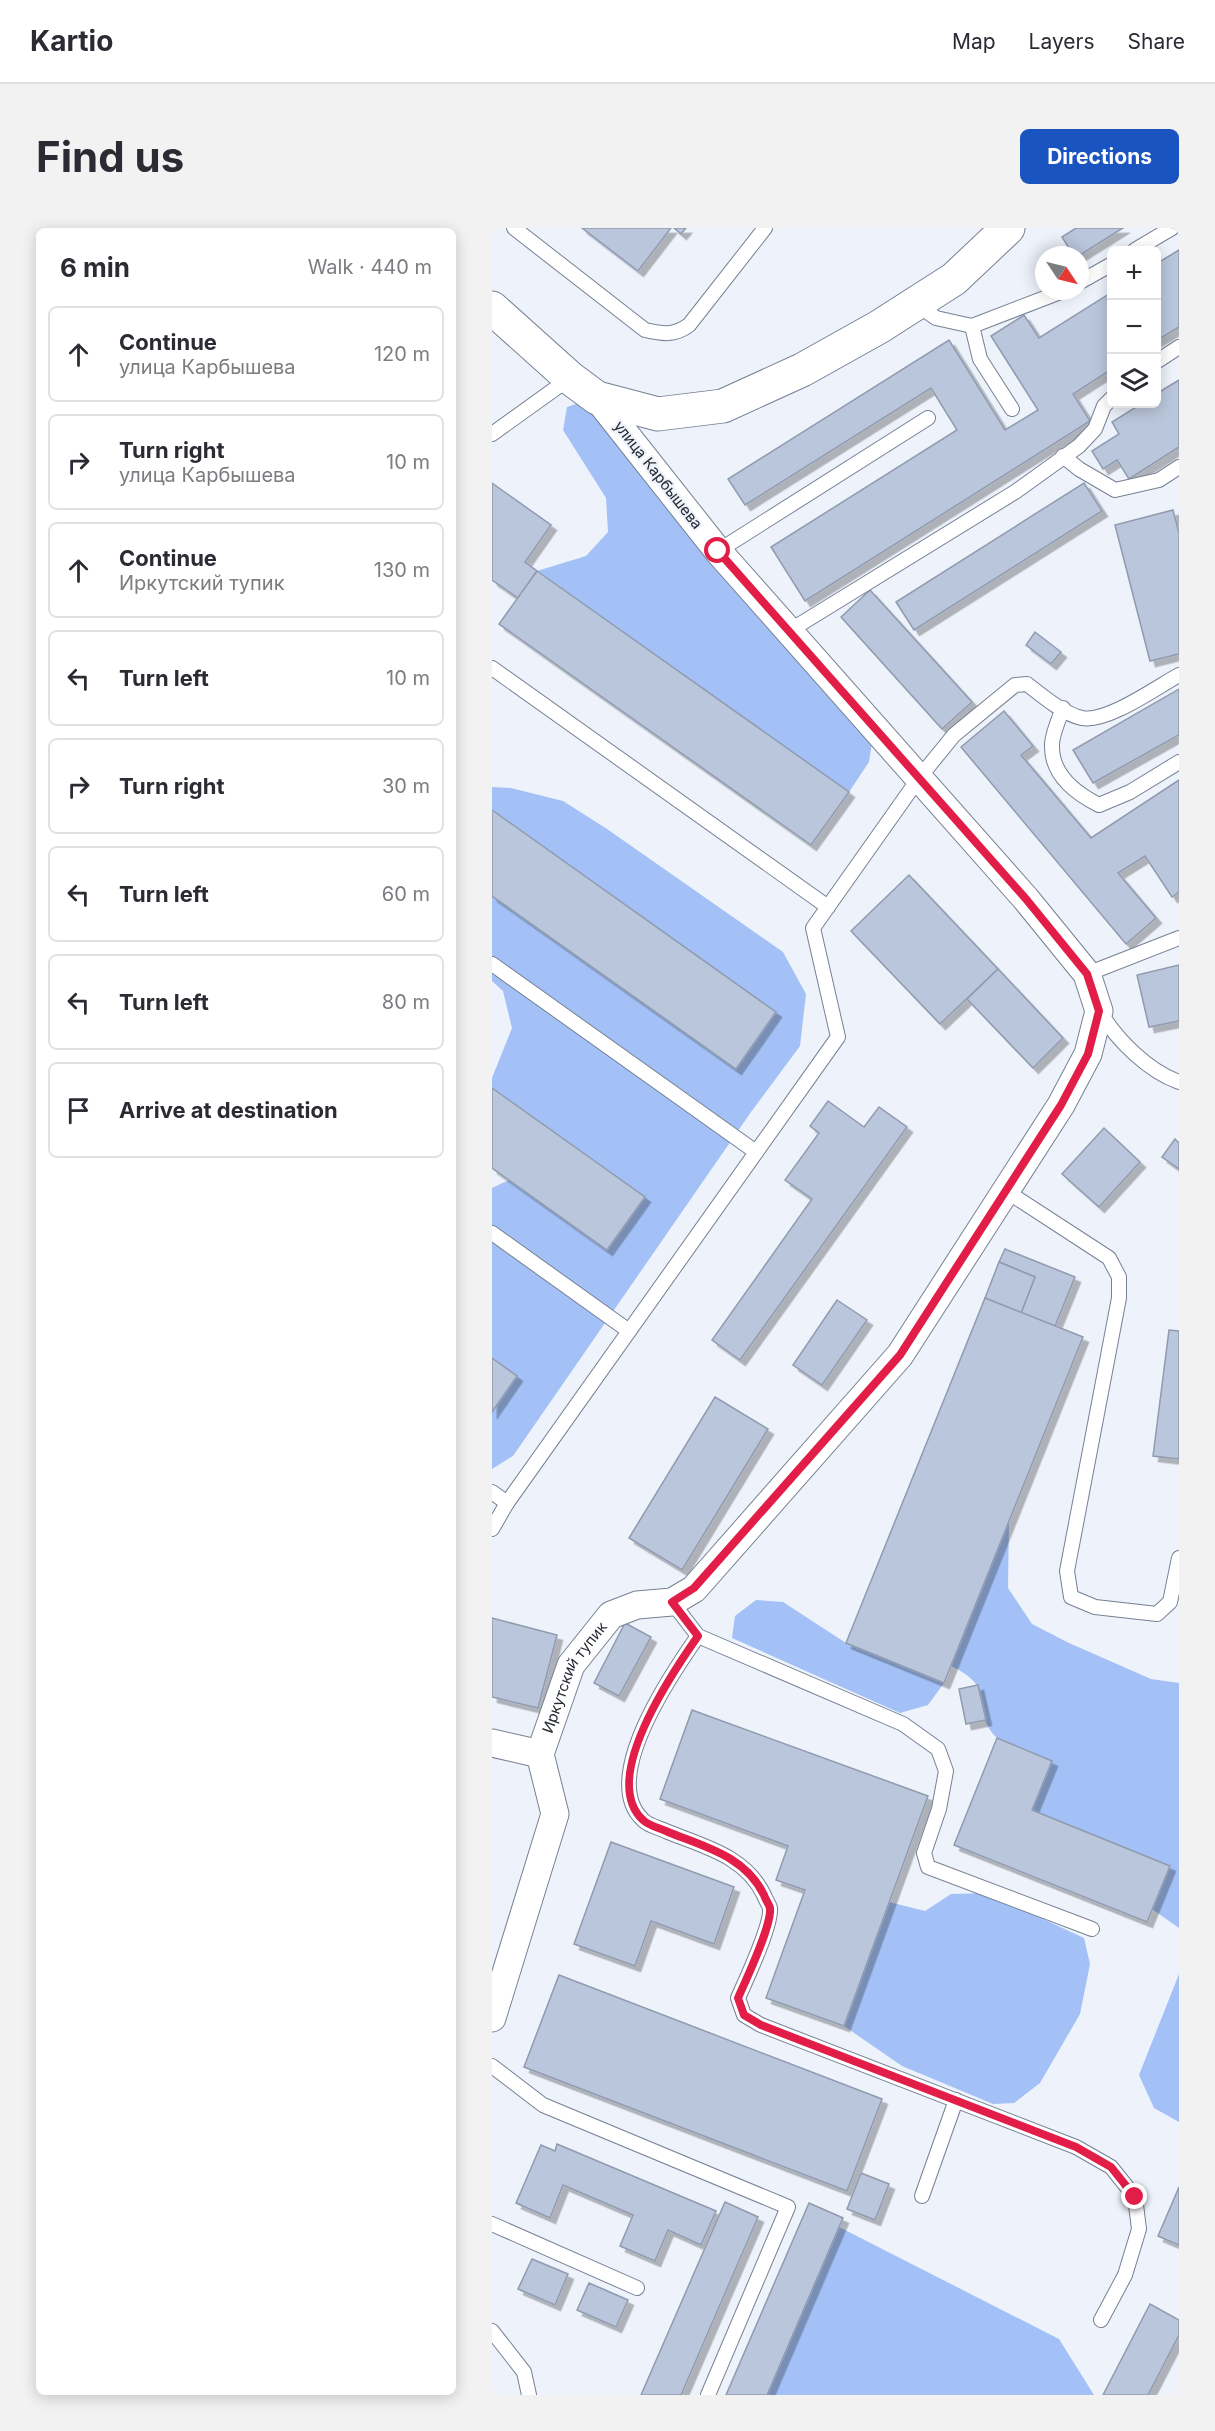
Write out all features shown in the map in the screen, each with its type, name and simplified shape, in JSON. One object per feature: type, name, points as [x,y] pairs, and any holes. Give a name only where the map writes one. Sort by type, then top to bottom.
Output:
[{"type":"main road","points":[[597,398],[658,414],[723,406],[802,370],[916,304],[954,279],[1008,228]]},
{"type":"main road","name":"улица Карбышева","points":[[492,308],[570,378],[597,398]]},
{"type":"street","name":"улица Карбышева","points":[[597,398],[718,551],[919,778],[1087,974],[1099,1011]]},
{"type":"street","name":"Иркутский тупик","points":[[492,2018],[555,1814],[540,1754],[571,1665],[611,1615],[637,1605],[672,1602],[694,1588],[900,1355],[1061,1105],[1088,1054],[1099,1011]]},
{"type":"street","points":[[492,1743],[540,1754]]},
{"type":"lane","points":[[514,228],[645,330],[664,335],[678,333],[689,325],[765,228]]},
{"type":"lane","points":[[1141,246],[1172,228]]},
{"type":"lane","points":[[1089,277],[1107,267]]},
{"type":"lane","points":[[916,304],[936,318],[972,326],[1040,300]]},
{"type":"lane","points":[[972,326],[980,359],[1012,409]]},
{"type":"lane","points":[[1161,359],[1179,347]]},
{"type":"lane","points":[[492,434],[570,378]]},
{"type":"lane","points":[[789,631],[1015,492],[1064,456],[1095,429],[1107,403]]},
{"type":"lane","points":[[718,551],[928,418]]},
{"type":"lane","points":[[1064,456],[1079,469],[1115,490],[1159,480],[1179,467]]},
{"type":"lane","points":[[492,668],[828,907]]},
{"type":"lane","points":[[492,1529],[507,1503],[838,1037],[813,928],[919,778],[954,735],[1015,685],[1027,684],[1063,708],[1083,718],[1106,715],[1179,675]]},
{"type":"lane","points":[[1063,708],[1052,744],[1056,769],[1078,794],[1099,805],[1130,792],[1179,762]]},
{"type":"lane","points":[[1087,974],[1179,939]]},
{"type":"lane","points":[[492,964],[756,1152]]},
{"type":"lane","points":[[1099,1011],[1114,1036],[1128,1049],[1179,1082]]},
{"type":"lane","points":[[1006,1191],[1109,1258],[1119,1277],[1119,1298],[1067,1571],[1071,1597],[1095,1607],[1157,1614],[1170,1602],[1179,1558]]},
{"type":"lane","points":[[492,1233],[629,1331]]},
{"type":"lane","points":[[492,1492],[507,1503]]},
{"type":"lane","points":[[672,1602],[698,1636],[903,1724],[938,1749],[946,1771],[939,1809],[924,1853],[928,1867],[1092,1929]]},
{"type":"lane","points":[[698,1636],[668,1680],[633,1756],[627,1787],[633,1806],[644,1821],[733,1859],[756,1879],[770,1908],[760,1949],[738,1998],[744,2015],[761,2025],[1076,2147],[1111,2167],[1135,2197],[1139,2229],[1125,2275],[1101,2320]]},
{"type":"lane","points":[[492,2066],[543,2105],[788,2207],[708,2395]]},
{"type":"lane","points":[[922,2196],[956,2100]]},
{"type":"lane","points":[[492,2224],[637,2288]]},
{"type":"lane","points":[[492,2331],[524,2372],[529,2395]]},
{"type":"shaded area","points":[[582,402],[597,408],[872,743],[869,762],[849,792],[537,571],[586,556],[608,532],[606,498],[563,430],[567,407]]},
{"type":"shaded area","points":[[492,787],[511,788],[563,801],[607,829],[783,952],[806,994],[800,1046],[751,1112],[513,1456],[492,1469],[492,1412],[517,1376],[492,1358],[492,1188],[509,1180],[607,1250],[645,1197],[492,1088],[492,1078],[512,1028],[503,991],[492,981],[492,896],[736,1069],[776,1012],[492,810]]},
{"type":"shaded area","points":[[1009,1520],[1008,1588],[1032,1624],[1151,1679],[1179,1683],[1179,1928],[1152,1909],[1170,1866],[1032,1810],[1052,1761],[1014,1747],[996,1737],[984,1717],[979,1690],[974,1682],[966,1674],[951,1666]]},
{"type":"shaded area","points":[[756,1600],[783,1602],[846,1643],[944,1683],[928,1705],[900,1713],[732,1638],[735,1616]]},
{"type":"shaded area","points":[[987,1893],[1084,1938],[1090,1964],[1080,2014],[1040,2083],[1014,2103],[993,2104],[902,2066],[844,2026],[889,1902],[925,1911],[951,1894]]},
{"type":"shaded area","points":[[1179,1974],[1179,2122],[1154,2108],[1139,2075]]},
{"type":"shaded area","points":[[839,2227],[1059,2339],[1094,2395],[767,2395]]},
{"type":"building","points":[[582,228],[671,228],[638,271]]},
{"type":"building","points":[[674,228],[686,228],[681,234]]},
{"type":"building","points":[[1076,228],[1123,228],[1089,249],[1089,246],[1068,246],[1062,237]]},
{"type":"building","points":[[1179,250],[1179,327],[1161,338],[1161,300],[1161,261]]},
{"type":"building","points":[[1107,295],[1107,372],[1073,394],[1090,421],[805,601],[771,547],[957,430],[931,388],[745,505],[728,479],[949,340],[1005,430],[1038,410],[991,336],[1024,315],[1039,338]]},
{"type":"building","points":[[1179,380],[1179,447],[1129,479],[1117,460],[1103,469],[1092,451],[1119,434],[1112,422],[1135,408],[1161,408],[1161,391]]},
{"type":"building","points":[[492,483],[551,525],[525,562],[537,571],[518,598],[492,580]]},
{"type":"building","points":[[1084,483],[1102,511],[914,630],[896,602]]},
{"type":"building","points":[[1173,510],[1179,533],[1179,654],[1150,661],[1115,525]]},
{"type":"building","points":[[537,571],[849,792],[811,845],[499,624]]},
{"type":"building","points":[[870,590],[972,702],[942,729],[841,617]]},
{"type":"building","points":[[1035,632],[1061,652],[1051,664],[1026,645]]},
{"type":"building","points":[[1179,689],[1179,735],[1093,783],[1073,750]]},
{"type":"building","points":[[1004,711],[1033,746],[1021,755],[1091,838],[1179,780],[1179,892],[1172,897],[1145,856],[1118,873],[1156,918],[1126,944],[961,747]]},
{"type":"building","points":[[492,810],[776,1012],[736,1069],[492,896]]},
{"type":"building","points":[[909,875],[998,969],[940,1024],[851,931]]},
{"type":"building","points":[[1179,965],[1179,1021],[1149,1027],[1137,975]]},
{"type":"building","points":[[998,969],[1063,1038],[1033,1068],[967,999]]},
{"type":"building","points":[[492,1088],[645,1197],[607,1250],[492,1168]]},
{"type":"building","points":[[828,1101],[864,1127],[879,1107],[907,1127],[740,1360],[712,1340],[812,1199],[785,1180],[819,1133],[810,1126]]},
{"type":"building","points":[[1104,1128],[1140,1162],[1099,1207],[1062,1174]]},
{"type":"building","points":[[1175,1139],[1179,1143],[1179,1169],[1162,1157]]},
{"type":"building","points":[[1005,1249],[1075,1277],[1055,1326],[1021,1313],[1035,1277],[999,1262]]},
{"type":"building","points":[[999,1262],[1035,1277],[1021,1313],[985,1298]]},
{"type":"building","points":[[985,1298],[1083,1337],[944,1683],[846,1643]]},
{"type":"building","points":[[837,1300],[867,1320],[822,1385],[793,1365]]},
{"type":"building","points":[[1169,1330],[1179,1331],[1179,1459],[1153,1456]]},
{"type":"building","points":[[492,1358],[517,1376],[492,1412]]},
{"type":"building","points":[[715,1397],[768,1429],[682,1570],[629,1538]]},
{"type":"building","points":[[492,1618],[557,1635],[538,1708],[492,1697]]},
{"type":"building","points":[[625,1623],[651,1637],[619,1696],[594,1683]]},
{"type":"building","points":[[978,1685],[986,1720],[966,1724],[959,1689]]},
{"type":"building","points":[[692,1710],[928,1796],[844,2026],[766,1998],[805,1890],[776,1880],[788,1846],[660,1799]]},
{"type":"building","points":[[997,1738],[1052,1761],[1032,1810],[1170,1866],[1147,1922],[954,1845]]},
{"type":"building","points":[[611,1842],[734,1887],[714,1944],[651,1921],[635,1966],[574,1944]]},
{"type":"building","points":[[559,1975],[882,2099],[847,2191],[524,2067]]},
{"type":"building","points":[[557,2144],[716,2211],[701,2245],[668,2230],[655,2261],[620,2246],[633,2215],[563,2185],[550,2218],[516,2203],[541,2145],[555,2151]]},
{"type":"building","points":[[861,2173],[889,2184],[875,2220],[847,2209]]},
{"type":"building","points":[[1179,2187],[1179,2245],[1158,2236]]},
{"type":"building","points":[[725,2202],[758,2217],[681,2395],[641,2395]]},
{"type":"building","points":[[809,2203],[843,2218],[767,2395],[726,2395]]},
{"type":"building","points":[[532,2259],[568,2274],[555,2305],[518,2289]]},
{"type":"building","points":[[589,2283],[628,2300],[616,2327],[577,2310]]},
{"type":"building","points":[[1150,2304],[1179,2320],[1179,2335],[1148,2395],[1103,2395]]},
{"type":"route","points":[[718,551],[1026,899],[1087,974],[1099,1011],[1088,1054],[1061,1105],[900,1355],[694,1588],[672,1602],[698,1636],[668,1680],[633,1756],[627,1787],[633,1806],[644,1821],[733,1859],[756,1879],[770,1908],[760,1949],[738,1998],[744,2015],[761,2025],[1076,2147],[1111,2167],[1135,2197]]}]
